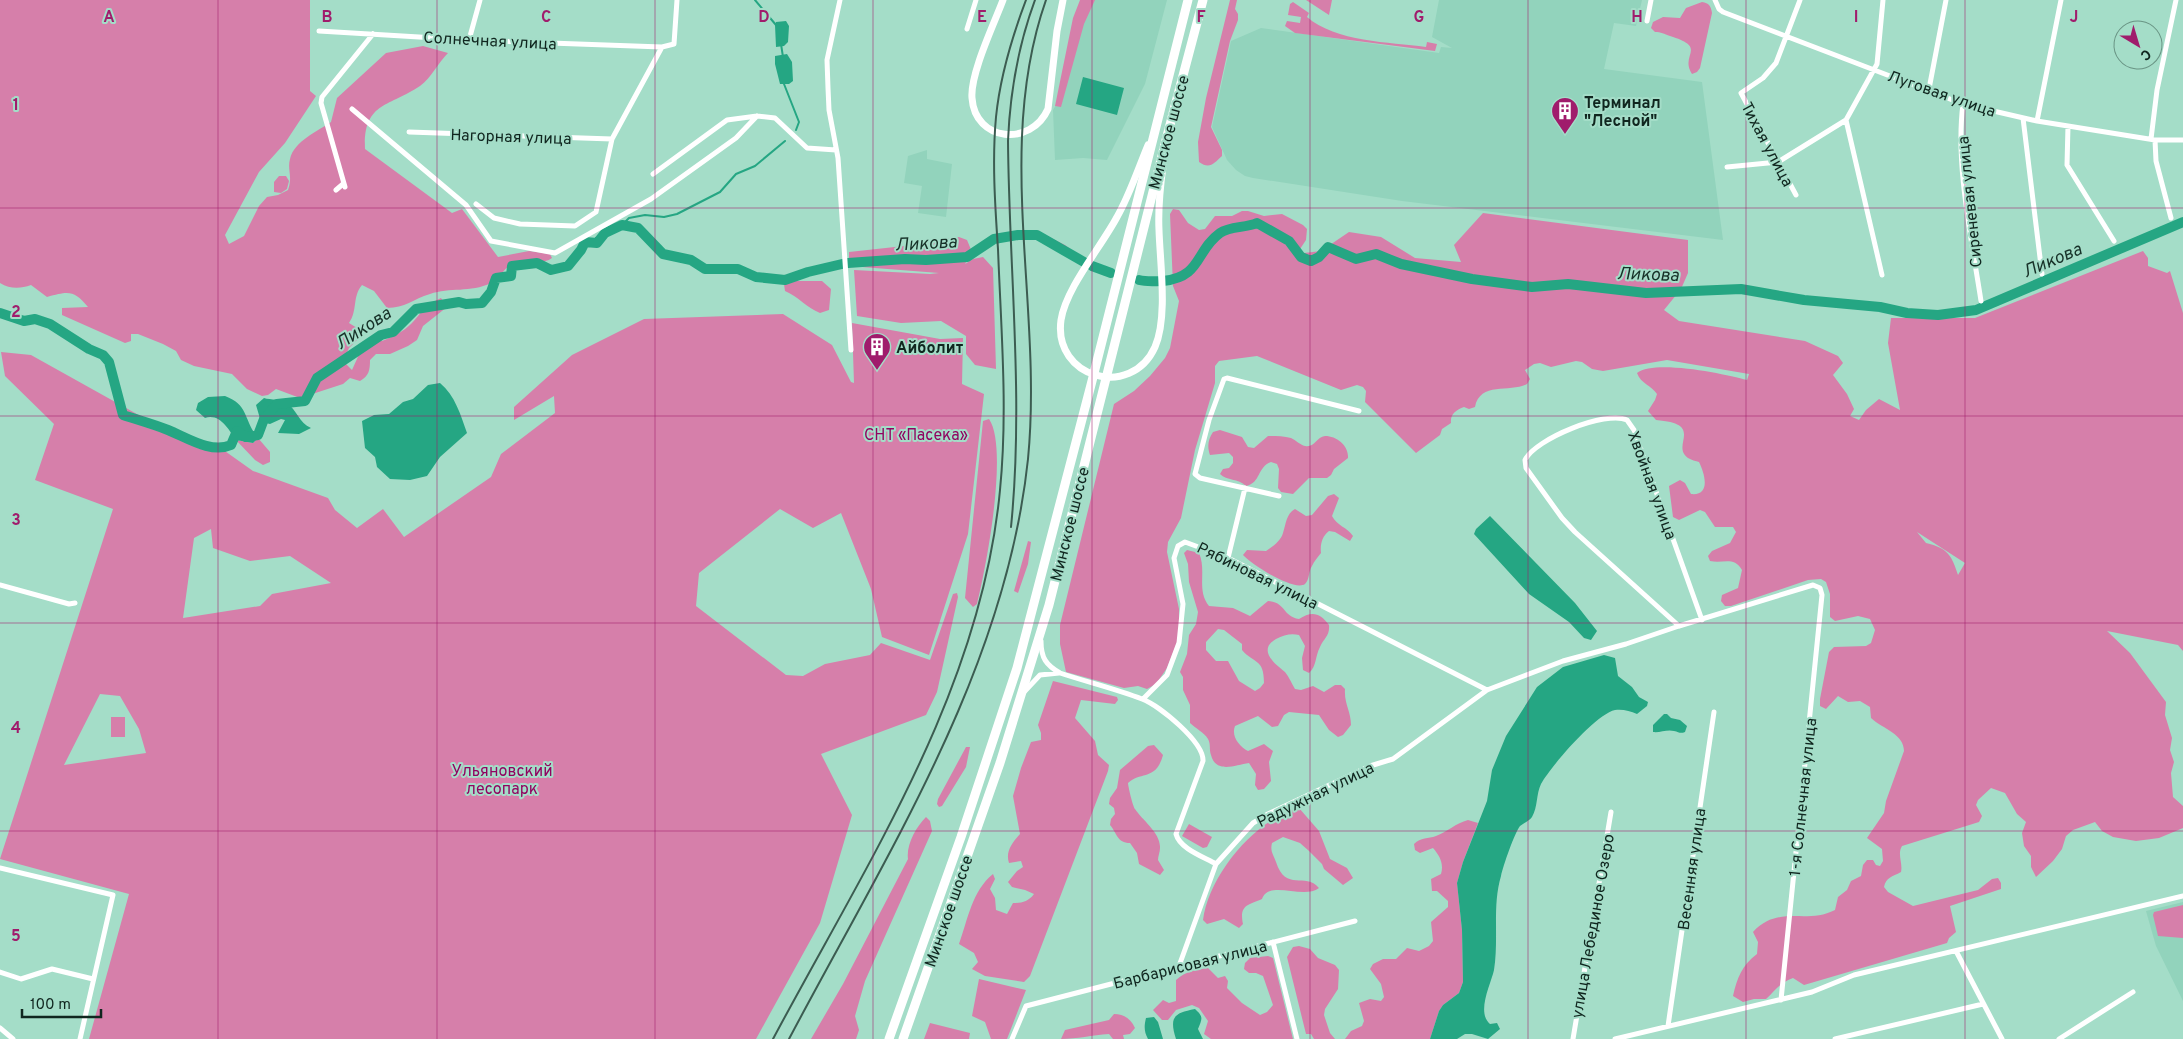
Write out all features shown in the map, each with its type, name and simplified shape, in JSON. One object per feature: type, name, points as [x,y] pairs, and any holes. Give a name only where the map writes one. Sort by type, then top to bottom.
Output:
[{"type":"highway","name":"Минское шоссе","points":[[889,1039],[970,811],[1014,677],[1035,604],[1188,0]]},
{"type":"highway","name":"Минское шоссе","points":[[903,1039],[1000,764],[1041,631],[1167,136],[1204,0]]},
{"type":"street","points":[[469,40],[480,0]]},
{"type":"street","points":[[476,204],[494,218],[520,224],[575,226],[596,212],[612,139],[662,47],[674,44],[677,0]]},
{"type":"street","points":[[840,0],[827,60],[829,110],[836,150],[851,350]]},
{"type":"street","points":[[967,29],[976,0]]},
{"type":"street","points":[[1004,0],[987,42],[972,88],[973,105],[978,116],[990,129],[1006,135],[1018,134],[1039,124],[1048,109],[1057,31],[1063,0]]},
{"type":"street","points":[[1647,21],[1651,0]]},
{"type":"street","points":[[1787,37],[1800,0]]},
{"type":"street","points":[[1727,167],[1778,162],[1846,120],[1875,70],[1883,0]]},
{"type":"street","points":[[1929,89],[1946,0]]},
{"type":"street","points":[[2037,121],[2061,0]]},
{"type":"street","points":[[2171,218],[2156,161],[2153,140],[2157,90],[2176,0]]},
{"type":"street","name":"Луговая улица","points":[[1715,2],[1724,12],[1929,89],[1963,104],[2037,121],[2153,140],[2183,140]]},
{"type":"street","name":"Солнечная улица","points":[[319,31],[469,40],[662,47]]},
{"type":"street","points":[[336,190],[344,185],[321,103],[322,97],[372,34]]},
{"type":"street","name":"Тихая улица","points":[[1787,37],[1771,71],[1741,93],[1796,195]]},
{"type":"street","name":"Сиреневая улица","points":[[1963,104],[1960,122],[1962,167],[1981,301]]},
{"type":"street","points":[[352,109],[466,205],[491,242],[555,253],[651,199],[736,138],[757,116]]},
{"type":"street","points":[[653,174],[727,120],[757,116],[775,118],[807,148],[836,150]]},
{"type":"street","points":[[2023,118],[2042,274]]},
{"type":"street","points":[[1846,120],[1882,275]]},
{"type":"street","points":[[2068,126],[2067,165],[2114,241]]},
{"type":"street","points":[[1154,130],[1124,204],[1071,293],[1063,311],[1061,325],[1063,343],[1070,357],[1082,370],[1094,375],[1108,378],[1123,375],[1138,368],[1149,357],[1156,344],[1161,326],[1160,193],[1167,136]]},
{"type":"street","name":"Нагорная улица","points":[[409,132],[612,139]]},
{"type":"street","points":[[1279,496],[1200,478],[1195,474],[1210,420],[1224,380],[1226,378],[1359,411]]},
{"type":"street","name":"Хвойная улица","points":[[1679,626],[1562,518],[1526,468],[1525,460],[1530,452],[1572,428],[1594,422],[1622,418],[1631,424],[1702,620]]},
{"type":"street","points":[[1228,558],[1245,488]]},
{"type":"street","name":"Рябиновая улица","points":[[1143,699],[1167,675],[1179,643],[1183,604],[1174,558],[1178,546],[1185,542],[1190,542],[1228,558],[1487,690]]},
{"type":"street","points":[[0,585],[69,604],[75,603]]},
{"type":"street","name":"Радужная улица","points":[[1179,966],[1216,864],[1253,823],[1319,789],[1370,766],[1393,759],[1487,690],[1563,662],[1813,586],[1820,588],[1822,594]]},
{"type":"street","name":"1-я Солнечная улица","points":[[1781,1000],[1822,594]]},
{"type":"street","points":[[1041,631],[1043,658],[1050,667],[1060,673],[1143,699],[1177,724],[1195,741],[1204,754],[1204,761],[1176,834],[1178,841],[1216,864]]},
{"type":"street","points":[[1020,700],[1030,683],[1040,674],[1060,673]]},
{"type":"street","name":"Весенняя улица","points":[[1668,1026],[1714,712]]},
{"type":"street","name":"улица Лебединое Озеро","points":[[1573,1039],[1611,812]]},
{"type":"street","points":[[0,868],[113,895],[80,1039]]},
{"type":"street","points":[[1615,1039],[1812,992],[1854,975],[2042,928],[2183,896]]},
{"type":"street","name":"Барбарисовая улица","points":[[1012,1039],[1026,1006],[1355,921]]},
{"type":"street","points":[[1273,942],[1297,1039]]},
{"type":"street","points":[[1956,951],[2002,1039]]},
{"type":"street","points":[[0,972],[21,979],[52,969],[93,979]]},
{"type":"street","points":[[2060,1039],[2133,992]]},
{"type":"street","points":[[1835,1039],[1983,1004]]},
{"type":"street","points":[[0,1028],[13,1039]]},
{"type":"shaded area","points":[[1081,0],[1167,0],[1145,84],[1107,160],[1083,158],[1055,160],[1053,110],[1061,97]]},
{"type":"shaded area","points":[[1439,0],[1642,0],[1636,26],[1614,23],[1604,69],[1702,82],[1723,240],[1402,201],[1253,178],[1245,176],[1236,170],[1227,160],[1212,127],[1231,41],[1261,28],[1439,53],[1441,47],[1452,48],[1432,37]]},
{"type":"shaded area","points":[[786,21],[789,26],[788,42],[784,46],[776,47],[776,22]]},
{"type":"shaded area","points":[[787,54],[792,62],[793,81],[789,84],[780,84],[775,56]]},
{"type":"shaded area","points":[[1083,77],[1124,88],[1117,115],[1076,104]]},
{"type":"shaded area","points":[[927,150],[927,159],[952,164],[946,217],[918,213],[922,186],[904,183],[908,156]]},
{"type":"shaded area","points":[[440,383],[454,400],[467,433],[440,457],[427,476],[410,480],[390,479],[377,467],[375,457],[365,448],[362,421],[374,415],[389,414],[403,402],[413,399],[428,385]]},
{"type":"shaded area","points":[[225,396],[242,408],[258,438],[253,443],[236,440],[220,420],[210,417],[205,418],[196,410],[198,403],[208,397]]},
{"type":"shaded area","points":[[264,398],[285,402],[311,428],[299,434],[278,433],[285,420],[281,419],[270,424],[261,422],[256,405]]},
{"type":"shaded area","points":[[1490,516],[1575,603],[1597,631],[1591,640],[1584,638],[1569,622],[1529,594],[1474,534],[1476,529]]},
{"type":"shaded area","points":[[1604,655],[1615,658],[1618,676],[1632,687],[1639,697],[1648,702],[1647,706],[1637,714],[1626,710],[1615,710],[1586,730],[1546,776],[1539,788],[1532,817],[1520,826],[1515,835],[1498,887],[1494,970],[1484,1005],[1486,1019],[1490,1024],[1497,1023],[1500,1029],[1488,1039],[1465,1034],[1457,1039],[1430,1039],[1439,1011],[1443,1005],[1459,993],[1463,982],[1462,930],[1457,883],[1463,862],[1487,801],[1492,770],[1506,736],[1537,687],[1563,667]]},
{"type":"shaded area","points":[[1664,714],[1680,720],[1687,726],[1685,732],[1669,730],[1653,732],[1653,725]]},
{"type":"shaded area","points":[[2183,902],[2183,1001],[2156,946],[2146,911]]},
{"type":"shaded area","points":[[1195,1009],[1201,1016],[1198,1029],[1203,1039],[1176,1039],[1173,1026],[1175,1017],[1182,1012]]},
{"type":"shaded area","points":[[1154,1017],[1158,1022],[1163,1039],[1148,1039],[1145,1029],[1146,1018]]},
{"type":"green space","points":[[0,0],[310,0],[310,91],[316,96],[285,143],[259,172],[225,235],[229,244],[244,236],[259,206],[267,197],[278,195],[288,190],[290,159],[296,147],[307,137],[331,122],[337,98],[386,53],[423,46],[448,53],[428,79],[420,86],[388,103],[373,114],[368,122],[365,149],[452,213],[462,209],[498,257],[529,251],[550,254],[552,258],[538,262],[523,261],[514,263],[507,267],[494,281],[483,286],[438,292],[393,308],[387,308],[374,291],[362,285],[357,294],[352,318],[349,323],[362,331],[360,337],[349,348],[343,361],[352,370],[361,350],[374,334],[382,341],[397,334],[411,324],[426,307],[441,298],[447,307],[423,326],[417,340],[408,346],[390,354],[376,354],[370,360],[367,375],[360,381],[350,378],[343,384],[300,398],[276,389],[268,395],[262,396],[247,389],[232,374],[194,366],[181,360],[176,351],[163,344],[138,334],[131,334],[131,341],[125,343],[62,315],[62,308],[88,307],[79,297],[70,293],[47,297],[31,285],[15,288],[0,283]]},
{"type":"green space","points":[[1080,0],[1095,0],[1084,24],[1061,107],[1055,106],[1073,18]]},
{"type":"green space","points":[[1230,0],[1237,0],[1235,9],[1238,14],[1238,20],[1230,41],[1211,127],[1222,150],[1222,156],[1212,165],[1206,165],[1199,162],[1198,142],[1206,98]]},
{"type":"green space","points":[[1306,0],[1332,0],[1329,15]]},
{"type":"green space","points":[[1293,2],[1309,13],[1307,17],[1333,32],[1364,40],[1396,44],[1426,47],[1427,42],[1437,44],[1435,51],[1295,33],[1285,26],[1287,21],[1300,23],[1301,17],[1288,15],[1290,4]]},
{"type":"green space","points":[[1702,2],[1709,5],[1712,13],[1700,68],[1692,74],[1689,67],[1691,48],[1688,44],[1682,40],[1655,32],[1651,28],[1653,22],[1663,17],[1680,18],[1686,8]]},
{"type":"green space","points":[[279,176],[286,176],[289,181],[287,189],[281,193],[274,192],[274,182]]},
{"type":"green space","points":[[1173,209],[1179,210],[1188,223],[1199,230],[1205,229],[1215,216],[1232,216],[1242,211],[1264,216],[1282,214],[1307,229],[1306,240],[1300,249],[1304,253],[1321,251],[1349,232],[1381,237],[1415,258],[1461,262],[1454,245],[1483,213],[1688,240],[1688,273],[1681,289],[1664,310],[1679,321],[1805,341],[1838,356],[1843,363],[1833,375],[1847,394],[1854,409],[1850,416],[1859,420],[1866,410],[1879,399],[1900,410],[1888,343],[1891,318],[1975,318],[2143,251],[2148,258],[2148,266],[2167,273],[2170,271],[2183,313],[2183,651],[2178,645],[2107,631],[2130,653],[2166,702],[2165,715],[2172,738],[2170,750],[2174,762],[2171,773],[2173,797],[2183,806],[2183,828],[2159,838],[2136,841],[2113,837],[2102,831],[2095,822],[2073,830],[2066,836],[2062,849],[2053,861],[2036,877],[2031,867],[2031,856],[2024,846],[2022,833],[2026,822],[2017,814],[2005,793],[1991,788],[1978,800],[1976,805],[1982,816],[1979,822],[1902,846],[1900,852],[1901,872],[1886,881],[1884,887],[1888,892],[1913,906],[1978,890],[1992,879],[1998,878],[2001,883],[2001,889],[1950,906],[1956,932],[1949,938],[1947,943],[1804,985],[1793,978],[1781,984],[1766,999],[1754,999],[1743,1002],[1733,996],[1741,972],[1757,954],[1758,942],[1753,932],[1773,919],[1814,916],[1835,910],[1838,897],[1847,890],[1851,881],[1861,876],[1863,865],[1867,860],[1873,860],[1876,865],[1880,866],[1883,861],[1882,849],[1867,838],[1884,813],[1886,801],[1904,751],[1901,740],[1871,718],[1870,707],[1860,701],[1848,702],[1838,696],[1826,709],[1820,706],[1829,652],[1834,647],[1866,646],[1871,643],[1875,630],[1870,619],[1858,616],[1835,621],[1830,617],[1830,594],[1826,582],[1821,579],[1808,580],[1731,606],[1725,606],[1721,601],[1722,595],[1738,588],[1742,570],[1732,562],[1710,561],[1708,556],[1712,551],[1730,543],[1736,532],[1733,527],[1715,527],[1705,512],[1700,510],[1679,520],[1673,517],[1669,486],[1680,480],[1685,483],[1691,494],[1702,492],[1705,483],[1703,472],[1699,462],[1688,458],[1684,453],[1682,447],[1684,436],[1680,426],[1671,422],[1656,420],[1648,411],[1657,394],[1641,380],[1637,373],[1646,369],[1674,367],[1707,371],[1747,380],[1749,374],[1667,360],[1603,371],[1592,369],[1582,362],[1576,361],[1551,367],[1540,363],[1534,364],[1525,370],[1530,379],[1527,384],[1520,387],[1497,389],[1483,394],[1478,399],[1475,407],[1469,409],[1464,407],[1454,413],[1451,417],[1451,423],[1442,429],[1440,435],[1416,453],[1365,402],[1366,391],[1363,387],[1357,385],[1341,390],[1257,356],[1219,361],[1215,366],[1215,383],[1195,450],[1181,518],[1168,542],[1167,552],[1179,609],[1179,637],[1167,668],[1156,684],[1147,689],[1138,686],[1124,688],[1066,672],[1060,644],[1060,625],[1114,404],[1134,391],[1150,376],[1165,358],[1170,348],[1179,301],[1173,286],[1170,214]],"holes":[[[1917,532],[1965,563],[1958,575],[1954,563],[1948,554],[1939,547],[1926,543]]]},
{"type":"green space","points":[[1039,232],[1065,245],[1083,259],[1079,263],[1056,247],[1035,239]]},
{"type":"green space","points":[[959,237],[967,240],[972,252],[965,264],[973,259],[983,257],[993,268],[996,369],[975,365],[966,354],[966,336],[941,321],[901,323],[857,316],[854,270],[939,273],[849,266],[849,252]]},
{"type":"green space","points":[[791,281],[822,281],[831,289],[829,310],[820,313],[785,291],[784,284]]},
{"type":"green space","name":"Ульяновский лесопарк","points":[[783,314],[832,345],[851,382],[854,383],[852,323],[940,339],[963,338],[962,384],[984,394],[968,534],[929,655],[882,637],[871,589],[841,513],[813,528],[780,509],[699,573],[696,606],[786,675],[803,676],[825,664],[870,655],[881,643],[930,660],[953,594],[957,593],[958,597],[937,692],[926,715],[821,754],[852,815],[820,923],[756,1039],[89,1039],[129,894],[0,859],[113,509],[35,480],[54,424],[5,376],[1,352],[31,355],[196,447],[222,449],[253,471],[328,498],[335,510],[357,528],[383,509],[404,537],[491,477],[501,454],[555,413],[554,396],[514,420],[514,407],[572,355],[644,319]],"holes":[[[211,529],[213,548],[250,561],[290,556],[331,583],[272,594],[260,606],[183,618],[194,538]],[[100,694],[120,696],[139,729],[146,753],[64,765]]]},
{"type":"green space","points":[[989,419],[995,434],[997,455],[994,509],[977,604],[973,607],[965,598],[983,421]]},
{"type":"green space","points":[[1220,430],[1242,437],[1248,447],[1254,448],[1268,436],[1291,438],[1308,446],[1319,438],[1329,436],[1338,440],[1344,446],[1347,450],[1348,458],[1334,469],[1327,478],[1309,478],[1293,494],[1281,492],[1278,488],[1279,469],[1277,464],[1271,462],[1263,467],[1254,482],[1246,486],[1220,474],[1223,469],[1229,468],[1233,463],[1233,457],[1229,453],[1210,455],[1208,446],[1210,438],[1213,432]]},
{"type":"green space","points":[[258,438],[270,452],[270,462],[263,465],[255,460],[236,440],[253,443]]},
{"type":"green space","points":[[1334,494],[1339,498],[1332,516],[1353,536],[1350,541],[1335,532],[1329,531],[1325,535],[1322,541],[1321,553],[1313,564],[1305,584],[1292,584],[1283,581],[1263,570],[1243,555],[1247,550],[1266,551],[1280,539],[1288,516],[1292,511],[1295,509],[1306,516],[1312,515],[1328,496]]},
{"type":"green space","points":[[1028,541],[1031,542],[1028,564],[1018,593],[1014,591]]},
{"type":"green space","points":[[1187,550],[1199,553],[1202,567],[1203,594],[1209,606],[1233,608],[1250,616],[1268,601],[1278,604],[1290,615],[1299,619],[1311,614],[1319,615],[1329,625],[1328,634],[1318,650],[1313,667],[1309,673],[1303,670],[1302,658],[1305,646],[1299,635],[1293,634],[1276,639],[1271,643],[1268,652],[1273,661],[1285,672],[1295,689],[1301,690],[1313,686],[1324,692],[1335,685],[1341,685],[1345,689],[1351,725],[1343,735],[1338,737],[1329,730],[1319,715],[1289,712],[1284,715],[1278,726],[1272,727],[1258,716],[1235,726],[1235,737],[1239,744],[1248,751],[1264,744],[1273,751],[1269,762],[1271,781],[1264,789],[1258,790],[1255,785],[1256,774],[1249,763],[1227,767],[1217,765],[1213,761],[1208,739],[1190,723],[1190,705],[1183,690],[1183,677],[1180,672],[1187,654],[1189,635],[1196,624],[1198,612],[1189,582],[1188,564],[1184,553]],"holes":[[[1218,629],[1224,630],[1242,644],[1242,650],[1260,665],[1264,675],[1264,683],[1255,691],[1239,681],[1228,661],[1216,661],[1206,650],[1206,642]]]},
{"type":"green space","points":[[1053,681],[1117,697],[1118,700],[1115,704],[1081,700],[1075,718],[1095,741],[1098,755],[1109,765],[1108,771],[1030,976],[1024,982],[985,976],[972,969],[978,962],[974,953],[959,944],[975,897],[993,874],[995,879],[990,889],[995,898],[996,910],[1007,914],[1013,903],[1025,901],[1034,894],[1012,887],[1008,882],[1023,867],[1021,861],[1009,863],[1008,859],[1010,847],[1020,834],[1013,796],[1031,742],[1041,740],[1038,725]]},
{"type":"green space","points":[[111,717],[125,717],[125,737],[111,737]]},
{"type":"green space","points":[[1154,745],[1163,755],[1156,769],[1128,783],[1134,807],[1160,842],[1158,860],[1164,870],[1160,875],[1139,864],[1137,853],[1130,843],[1122,841],[1118,837],[1110,825],[1111,819],[1115,814],[1114,808],[1109,804],[1110,798],[1117,788],[1120,770],[1148,746]]},
{"type":"green space","points":[[966,747],[970,747],[966,767],[942,806],[939,807],[937,804],[938,799]]},
{"type":"green space","points":[[1299,808],[1319,831],[1330,859],[1347,868],[1353,878],[1343,885],[1324,869],[1322,864],[1300,843],[1283,837],[1272,843],[1271,846],[1280,871],[1285,877],[1308,881],[1314,883],[1319,888],[1304,892],[1279,890],[1266,893],[1262,899],[1244,909],[1242,913],[1243,924],[1239,928],[1224,919],[1207,924],[1203,920],[1214,885],[1237,851],[1266,824],[1282,814]]},
{"type":"green space","points":[[926,817],[930,821],[932,831],[865,981],[855,1016],[859,1030],[856,1039],[811,1039],[843,984],[908,859],[912,836]]},
{"type":"green space","points":[[1468,820],[1478,823],[1457,883],[1462,930],[1463,982],[1459,993],[1443,1005],[1439,1011],[1430,1039],[1345,1039],[1351,1031],[1362,1026],[1364,1021],[1359,1003],[1370,999],[1381,1001],[1384,997],[1381,984],[1370,969],[1373,964],[1383,959],[1396,959],[1407,948],[1419,951],[1429,946],[1433,941],[1431,922],[1448,907],[1448,901],[1437,891],[1432,891],[1431,879],[1441,874],[1442,870],[1442,863],[1439,857],[1433,848],[1420,853],[1415,850],[1414,844]]},
{"type":"green space","points":[[1189,824],[1212,837],[1207,847],[1203,848],[1182,836]]},
{"type":"green space","points":[[2183,905],[2183,938],[2158,936],[2154,912]]},
{"type":"green space","points":[[1299,946],[1310,949],[1318,958],[1335,965],[1339,970],[1338,989],[1325,1009],[1324,1015],[1330,1033],[1335,1039],[1314,1039],[1311,1034],[1306,1034],[1287,957],[1293,947]]},
{"type":"green space","points":[[1268,956],[1273,958],[1293,1039],[1211,1039],[1204,1034],[1208,1021],[1199,1008],[1192,1005],[1176,1010],[1168,1020],[1162,1020],[1153,1010],[1163,1000],[1169,1003],[1176,1001],[1176,980],[1191,971],[1208,968],[1218,978],[1225,976],[1228,981],[1227,988],[1242,1003],[1260,1015],[1267,1012],[1273,1005],[1263,976],[1249,973],[1244,969],[1245,963],[1250,958]]},
{"type":"green space","points":[[979,979],[1026,990],[1007,1039],[991,1039],[985,1022],[972,1016]]},
{"type":"green space","points":[[1114,1014],[1127,1018],[1135,1028],[1130,1034],[1123,1035],[1124,1039],[1113,1039],[1109,1034],[1061,1039],[1065,1030],[1109,1020]]},
{"type":"green space","points":[[930,1023],[970,1033],[969,1039],[924,1039]]},
{"type":"waterway","points":[[755,0],[776,25]]},
{"type":"waterway","points":[[781,44],[783,57]]},
{"type":"waterway","points":[[784,84],[799,122],[796,130]]},
{"type":"waterway","points":[[622,225],[629,218],[645,215],[664,217],[677,214],[720,192],[736,174],[755,166],[785,141]]},
{"type":"waterway","name":"Ликова","points":[[1139,280],[1163,281],[1176,279],[1192,269],[1212,240],[1220,233],[1228,229],[1257,223],[1289,241],[1301,257],[1311,261],[1319,257],[1328,247],[1356,259],[1376,254],[1401,264],[1472,279],[1532,287],[1568,284],[1646,293],[1741,289],[1804,300],[1938,315],[1976,310],[2183,222]]},
{"type":"waterway","name":"Ликова","points":[[0,313],[24,321],[35,319],[50,324],[89,349],[103,355],[109,362],[123,415],[162,428],[199,444],[223,447],[231,445],[237,431],[246,437],[258,435],[264,419],[277,404],[305,401],[317,378],[381,335],[393,332],[416,309],[459,302],[466,304],[482,303],[491,292],[496,278],[511,276],[512,266],[537,263],[551,270],[568,266],[585,242],[597,243],[605,233],[622,225],[638,228],[663,254],[691,260],[705,269],[738,269],[756,277],[785,280],[842,264]]},
{"type":"waterway","name":"Ликова","points":[[848,263],[967,257],[994,239],[1018,235],[1037,235],[1084,262]]},
{"type":"waterway","name":"Ликова","points":[[1092,266],[1111,273]]},
{"type":"railway","points":[[773,1039],[881,842],[914,775],[944,706],[970,636],[989,564],[1000,490],[1004,400],[994,183],[996,117],[1011,43],[1026,0]]},
{"type":"railway","points":[[1011,527],[1015,479],[1016,382],[1008,141],[1016,69],[1035,0]]},
{"type":"railway","points":[[789,1039],[937,759],[968,687],[995,613],[1015,537],[1028,459],[1031,401],[1021,170],[1023,113],[1031,56],[1046,0]]},
{"type":"place","name":"Терминал \"Лесной\"","points":[[1565,135]]},
{"type":"place","name":"Айболит","points":[[877,371]]},
{"type":"park label","name":"СНТ «Пасека»","points":[[916,434]]}]
